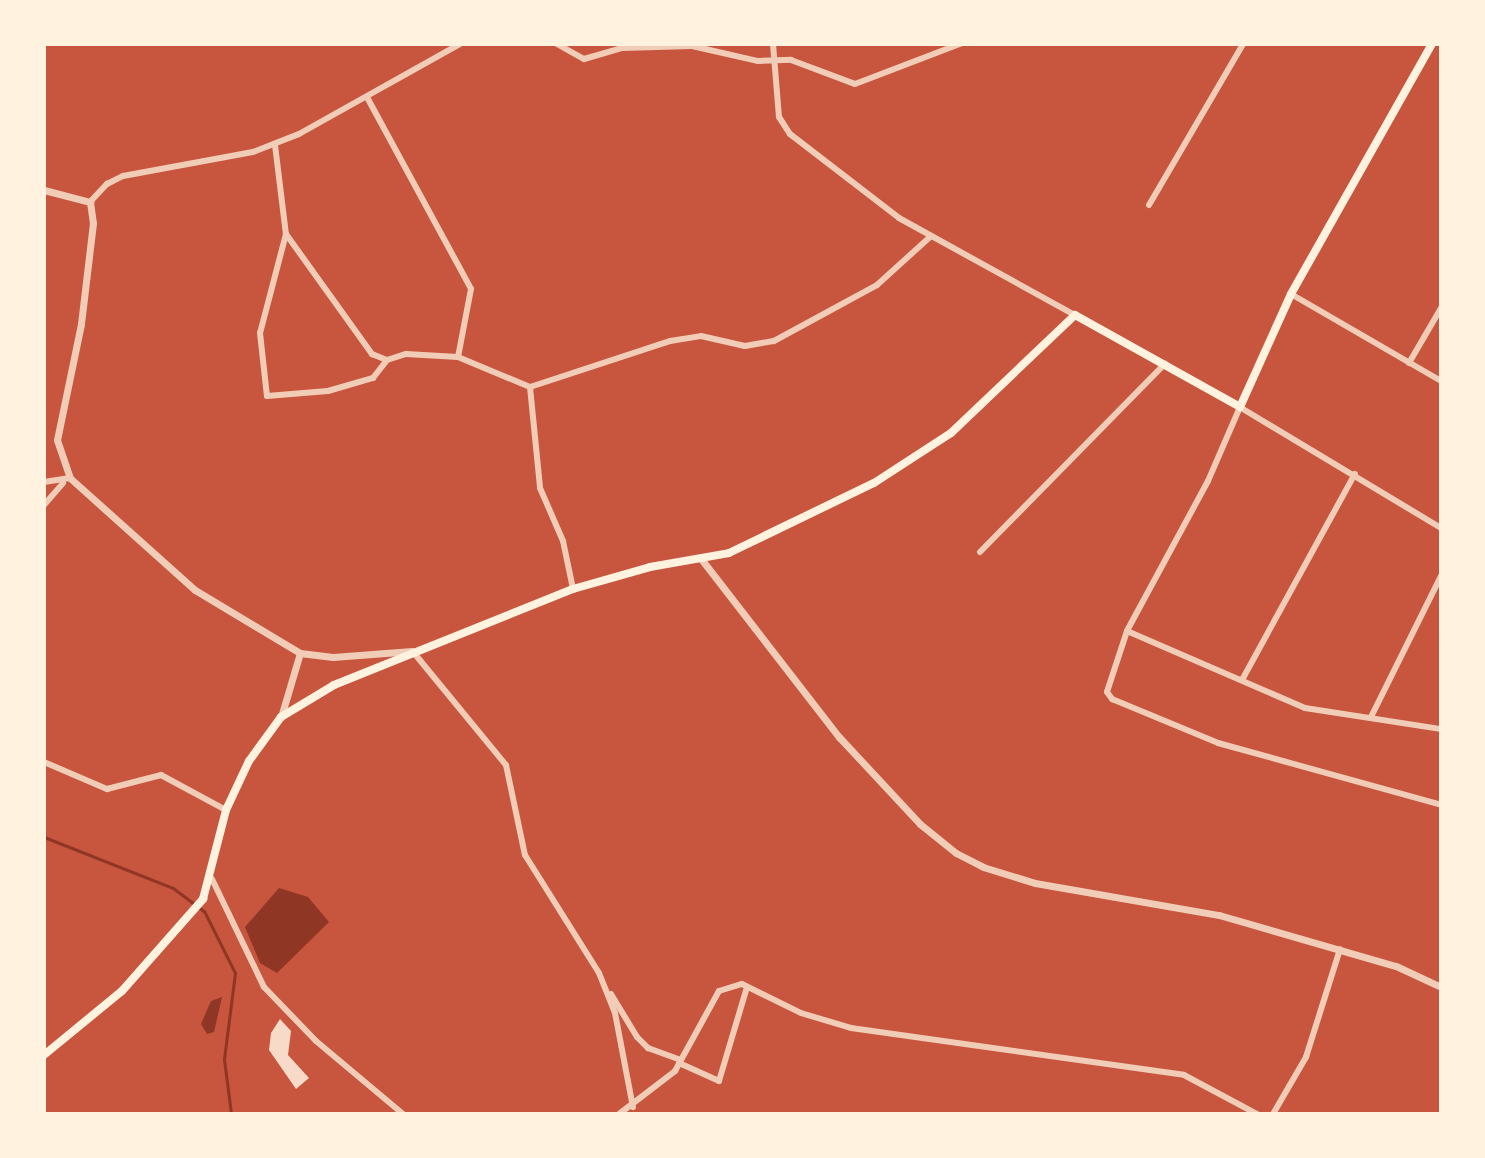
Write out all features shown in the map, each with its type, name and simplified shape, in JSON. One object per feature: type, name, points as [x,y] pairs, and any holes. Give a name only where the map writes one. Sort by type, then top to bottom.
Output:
[{"type":"main road","points":[[44,1055],[122,991],[203,899],[212,879],[226,810],[249,761],[281,717],[334,685],[412,651],[573,589],[650,567],[702,560],[744,548],[903,468],[951,433],[1075,315],[1240,407],[1291,294],[1432,44]]},
{"type":"street","points":[[90,202],[123,176],[275,145],[368,99],[460,44]]},
{"type":"street","points":[[557,44],[584,59],[608,48],[692,46],[791,60],[855,84],[960,44]]},
{"type":"street","points":[[773,44],[784,128],[885,209],[1075,315]]},
{"type":"street","points":[[1149,205],[1243,44]]},
{"type":"street","points":[[368,99],[471,289],[458,357]]},
{"type":"street","points":[[275,145],[286,234],[260,333],[267,396],[328,391],[373,378],[387,360],[406,354],[458,357],[530,387],[670,341],[701,336],[745,346],[774,341],[894,274],[931,236]]},
{"type":"street","points":[[44,190],[90,202]]},
{"type":"street","points":[[90,202],[92,255],[57,440],[66,480],[195,590],[300,653],[333,657],[412,651],[506,765],[525,855],[637,1037],[648,1048],[719,1081],[747,987]]},
{"type":"street","points":[[286,234],[372,354],[387,360]]},
{"type":"street","points":[[1291,294],[1441,381]]},
{"type":"street","points":[[1409,363],[1441,308]]},
{"type":"street","points":[[980,552],[1165,364]]},
{"type":"street","points":[[530,387],[540,488],[563,541],[573,589]]},
{"type":"street","points":[[1441,528],[1240,407],[1208,481],[1127,631],[1107,692],[1112,699],[1218,743],[1441,805]]},
{"type":"street","points":[[1242,680],[1355,474]]},
{"type":"street","points":[[44,482],[66,480]]},
{"type":"street","points":[[44,505],[66,480]]},
{"type":"street","points":[[702,560],[839,737],[920,824],[956,853],[1007,876],[1194,909],[1340,949],[1396,966],[1441,987]]},
{"type":"street","points":[[1371,717],[1441,576]]},
{"type":"street","points":[[1127,631],[1305,708],[1441,729]]},
{"type":"street","points":[[281,717],[300,653]]},
{"type":"street","points":[[44,762],[107,789],[161,775],[226,810]]},
{"type":"street","points":[[212,879],[264,987],[307,1033],[403,1114]]},
{"type":"street","points":[[1273,1114],[1306,1057],[1340,949]]},
{"type":"street","points":[[599,973],[615,1013],[633,1107]]},
{"type":"street","points":[[619,1114],[633,1107],[680,1062],[719,991],[731,985],[747,987],[801,1013],[851,1028],[1184,1075],[1257,1114]]},
{"type":"shaded area","points":[[279,888],[308,897],[329,922],[277,973],[260,963],[245,927]]},
{"type":"shaded area","points":[[222,997],[214,1032],[207,1034],[201,1024],[211,1001]]},
{"type":"building","points":[[280,1019],[291,1031],[288,1055],[309,1078],[296,1089],[269,1050],[271,1033]]},
{"type":"waterway","points":[[44,837],[173,888],[204,911],[235,973],[224,1059],[231,1114]]}]
